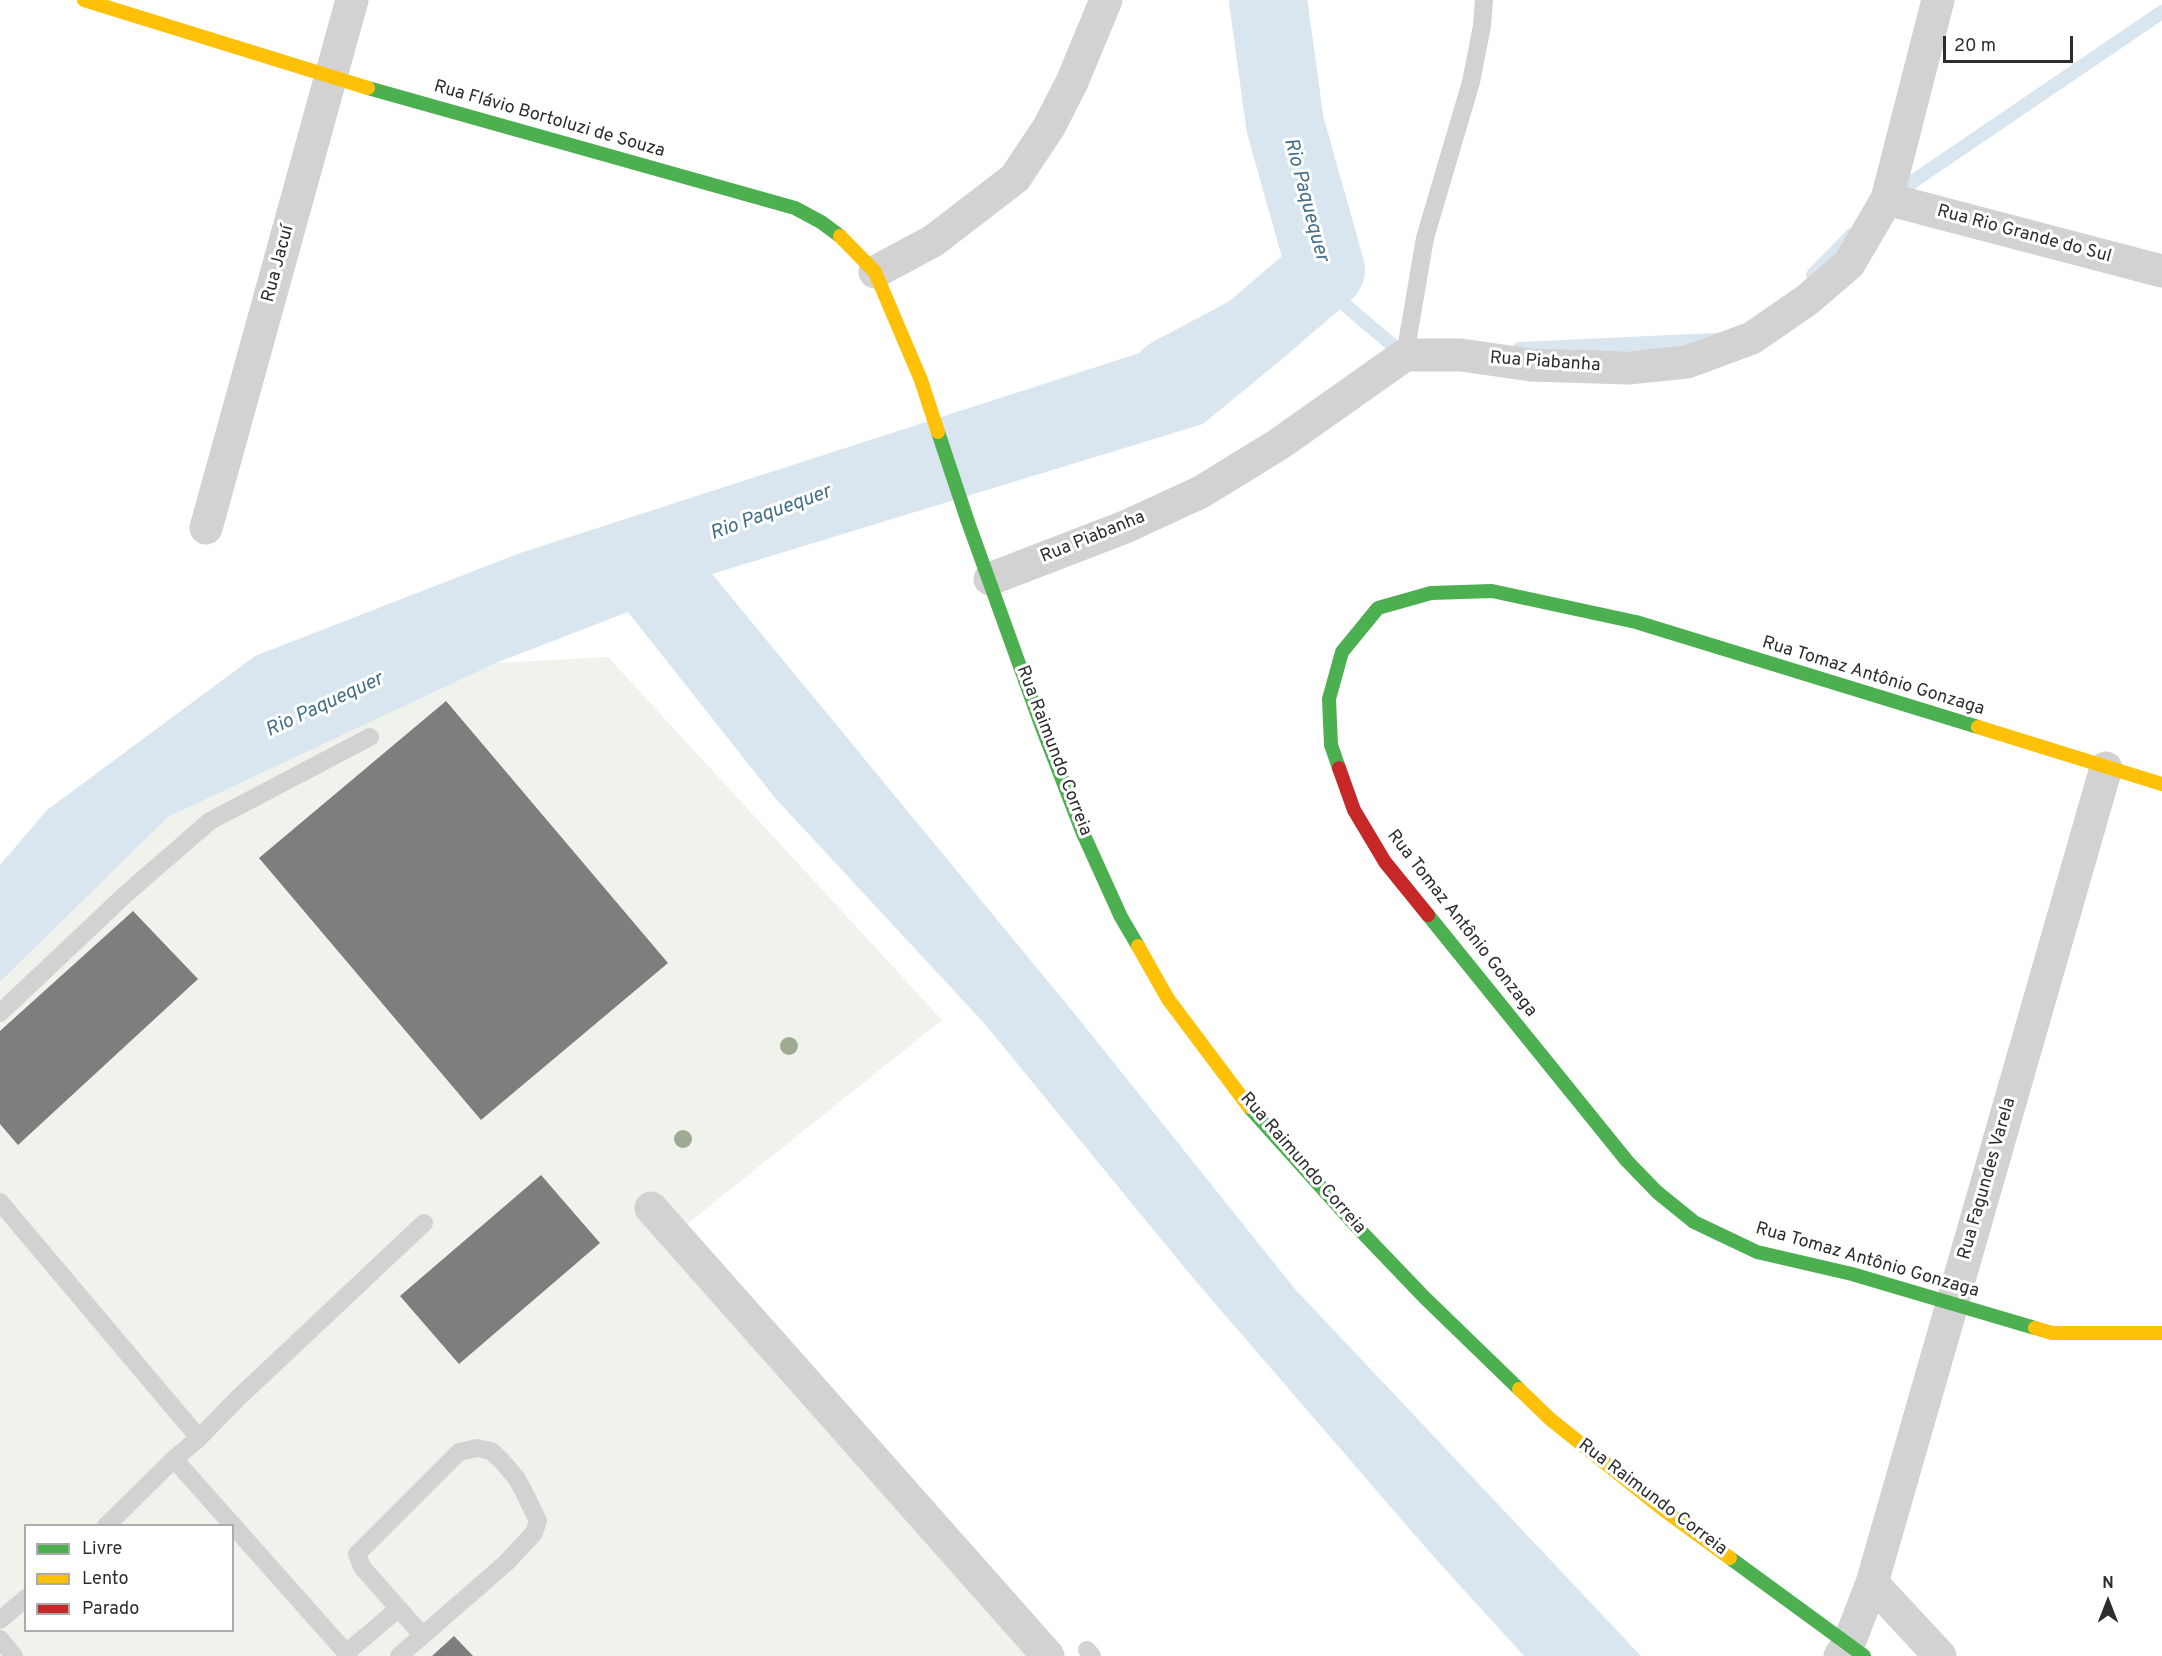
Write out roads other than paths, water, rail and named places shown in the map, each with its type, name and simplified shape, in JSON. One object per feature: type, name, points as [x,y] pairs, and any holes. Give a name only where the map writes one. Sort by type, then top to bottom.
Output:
[{"type":"street","name":"Rua Flávio Bortoluzi de Souza","points":[[84,0],[330,77],[795,208],[821,222],[847,242],[875,272],[921,380],[968,522]]},
{"type":"street","name":"Rua Jacuí","points":[[206,528],[352,0]]},
{"type":"street","points":[[875,272],[933,242],[1015,178],[1049,127],[1072,82],[1106,0]]},
{"type":"street","name":"Rua Piabanha","points":[[990,579],[1125,527],[1201,492],[1280,444],[1405,355],[1461,355],[1531,365],[1628,368],[1687,362],[1752,338],[1807,300],[1849,264],[1887,199],[1938,0]]},
{"type":"street","name":"Rua Rio Grande do Sul","points":[[1887,199],[2162,271]]},
{"type":"street","name":"Rua Raimundo Correia","points":[[968,522],[1082,831],[1121,917],[1168,999],[1251,1109],[1424,1297],[1550,1419],[1664,1510],[1851,1652]]},
{"type":"street","name":"Rua Tomaz Antônio Gonzaga","points":[[2162,784],[1636,622],[1492,591],[1431,593],[1378,608],[1342,652],[1329,699],[1331,745],[1354,810],[1385,862],[1627,1161],[1657,1192],[1694,1222],[1757,1252],[1852,1274],[2052,1333],[2162,1333]]},
{"type":"street","name":"Rua Fagundes Varela","points":[[1851,1652],[2106,768]]},
{"type":"street","points":[[651,1208],[1048,1656]]},
{"type":"street","points":[[1872,1583],[1940,1656]]},
{"type":"lane","points":[[1405,355],[1425,238],[1471,82],[1482,26],[1484,0]]},
{"type":"lane","points":[[0,1013],[127,893],[210,821],[370,737]]},
{"type":"lane","points":[[0,1202],[199,1438]]},
{"type":"lane","points":[[108,1524],[174,1458],[199,1438],[236,1400],[424,1223]]},
{"type":"lane","points":[[399,1656],[506,1563],[534,1533],[537,1521],[518,1479],[491,1451],[477,1448],[459,1452],[357,1554],[362,1567],[422,1635]]},
{"type":"lane","points":[[174,1458],[233,1524]]},
{"type":"lane","points":[[234,1526],[348,1654],[398,1609]]},
{"type":"lane","points":[[0,1620],[24,1600]]},
{"type":"lane","points":[[0,1639],[14,1656]]},
{"type":"water","points":[[1243,294],[1287,355],[1203,424],[712,574],[1074,1013],[1295,1289],[1641,1656],[1524,1656],[1433,1556],[1193,1278],[984,1023],[776,799],[628,612],[496,663],[168,817],[0,982],[0,865],[47,810],[255,656],[520,553],[1152,349]]},
{"type":"waterway","name":"Rio Paquequer","points":[[1170,377],[1251,334],[1326,270],[1285,124],[1268,0]]},
{"type":"waterway","points":[[1893,195],[2162,12]]},
{"type":"waterway","points":[[1813,275],[1852,235]]},
{"type":"waterway","points":[[1326,270],[1338,299],[1404,355]]},
{"type":"waterway","points":[[1519,349],[1715,340]]}]
